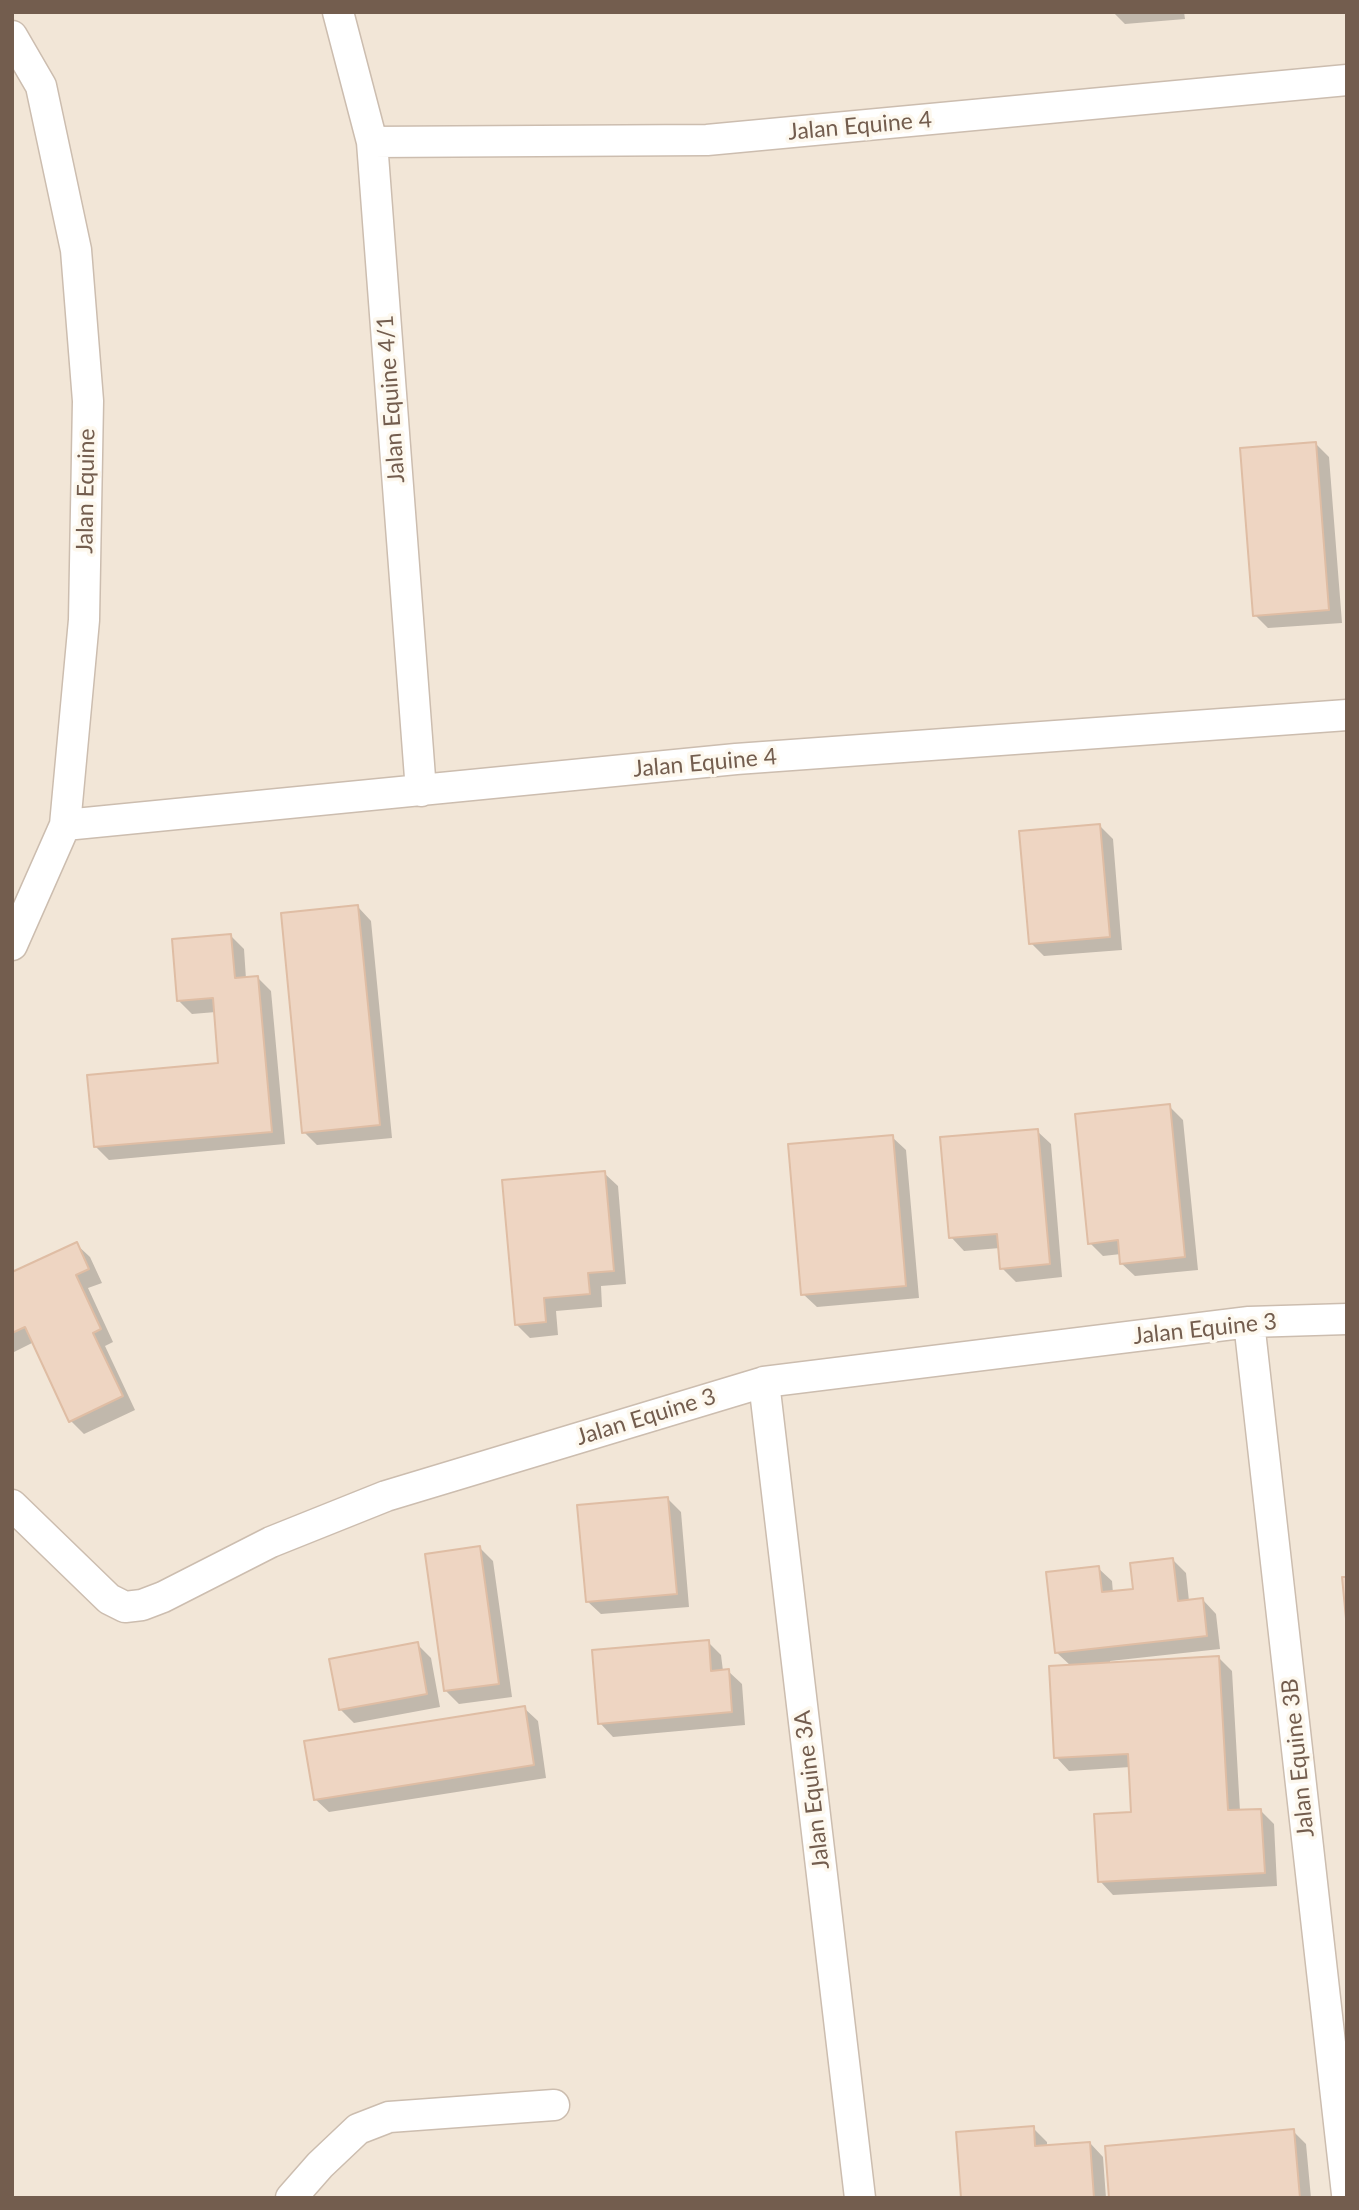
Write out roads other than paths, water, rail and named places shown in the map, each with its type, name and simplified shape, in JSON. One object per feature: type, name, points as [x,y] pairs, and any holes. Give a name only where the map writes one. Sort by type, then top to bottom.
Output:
[{"type":"street","name":"Jalan Equine 4/1","points":[[338,12],[372,142],[421,791]]},
{"type":"street","name":"Jalan Equine","points":[[12,36],[41,86],[76,250],[88,401],[84,620],[65,825],[12,945]]},
{"type":"street","name":"Jalan Equine 4","points":[[372,142],[707,140],[1347,80]]},
{"type":"street","name":"Jalan Equine 4","points":[[65,825],[736,759],[1347,715]]},
{"type":"street","name":"Jalan Equine 3","points":[[12,1505],[108,1599],[125,1607],[142,1605],[271,1542],[386,1496],[764,1382],[1249,1322],[1347,1319]]},
{"type":"street","name":"Jalan Equine 3B","points":[[1249,1322],[1347,2194]]},
{"type":"street","name":"Jalan Equine 3A","points":[[764,1382],[860,2198]]},
{"type":"street","points":[[292,2198],[320,2165],[358,2129],[389,2117],[554,2105]]}]
